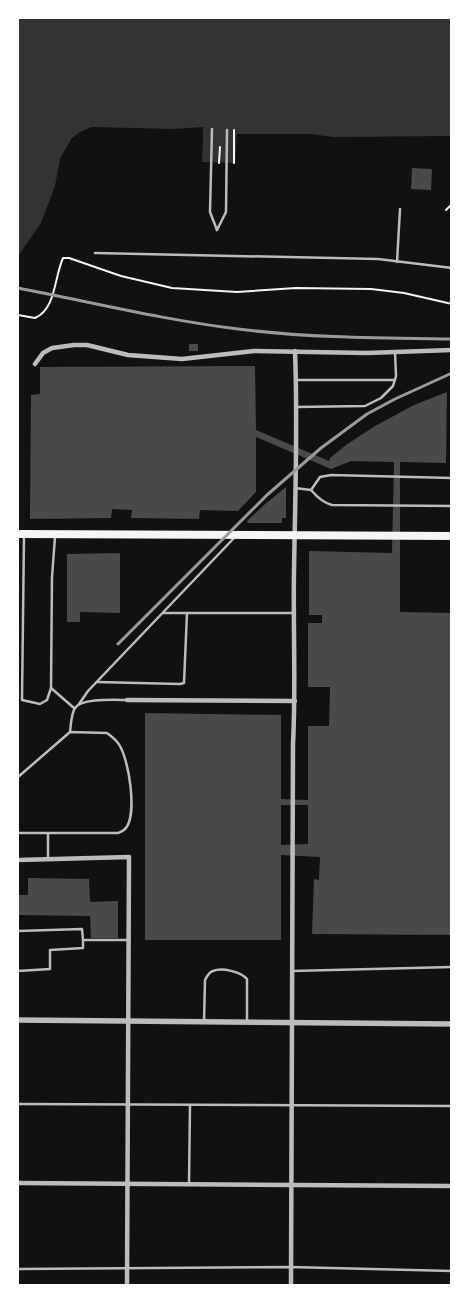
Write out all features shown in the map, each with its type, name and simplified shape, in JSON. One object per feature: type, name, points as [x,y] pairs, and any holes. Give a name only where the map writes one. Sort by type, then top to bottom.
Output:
[{"type":"main road","points":[[21,534],[452,536]]},
{"type":"street","points":[[35,364],[43,353],[52,348],[74,345],[87,345],[128,355],[182,359],[254,351],[395,352],[452,350]]},
{"type":"street","points":[[291,1286],[291,1022],[296,407],[294,351]]},
{"type":"street","points":[[126,700],[295,701]]},
{"type":"street","points":[[18,860],[129,857],[129,1184],[127,1286]]},
{"type":"street","points":[[18,1020],[452,1024]]},
{"type":"street","points":[[18,1183],[452,1186]]},
{"type":"lane","points":[[212,129],[210,212],[217,230],[226,212],[228,130]]},
{"type":"lane","points":[[397,262],[400,209]]},
{"type":"lane","points":[[95,253],[359,259],[452,268]]},
{"type":"lane","points":[[296,407],[365,406],[381,398],[388,392],[395,380],[395,352]]},
{"type":"lane","points":[[296,380],[395,380]]},
{"type":"lane","points":[[311,490],[320,477],[331,475],[452,478]]},
{"type":"lane","points":[[295,488],[311,490],[324,503],[332,505],[452,506]]},
{"type":"lane","points":[[21,534],[22,700],[43,703],[47,700],[51,688],[52,576],[56,535]]},
{"type":"lane","points":[[18,776],[70,732],[74,708],[88,691],[236,535]]},
{"type":"lane","points":[[163,613],[295,613]]},
{"type":"lane","points":[[97,682],[184,683],[187,614]]},
{"type":"lane","points":[[51,688],[74,708]]},
{"type":"lane","points":[[79,704],[92,701],[126,700]]},
{"type":"lane","points":[[18,833],[118,833],[125,829],[129,820],[132,795],[127,762],[119,743],[107,733],[70,732]]},
{"type":"lane","points":[[48,833],[48,859]]},
{"type":"lane","points":[[18,931],[82,929],[83,940],[83,948],[50,950],[50,969],[18,971]]},
{"type":"lane","points":[[83,940],[129,940]]},
{"type":"lane","points":[[292,971],[452,967]]},
{"type":"lane","points":[[204,1022],[204,980],[207,975],[215,970],[240,972],[247,979],[247,1022]]},
{"type":"lane","points":[[18,1104],[452,1106]]},
{"type":"lane","points":[[188,1184],[190,1105]]},
{"type":"lane","points":[[18,1269],[290,1267],[452,1270]]},
{"type":"path","points":[[234,130],[234,163]]},
{"type":"path","points":[[446,210],[452,204]]},
{"type":"path","points":[[18,315],[35,318],[46,311],[52,295],[57,270],[63,258],[69,258],[121,276],[172,288],[237,292],[296,288],[370,289],[404,293],[452,304]]},
{"type":"shaded area","points":[[18,18],[451,18],[451,146],[237,140],[235,163],[202,162],[203,139],[100,135],[85,139],[48,213],[18,256]]},
{"type":"pier","points":[[92,127],[174,129],[203,127],[202,158],[200,156],[200,141],[101,137],[87,141],[63,184],[50,214],[43,224],[41,223],[55,186],[60,159],[72,138]]},
{"type":"pier","points":[[237,134],[311,134],[333,137],[451,136],[452,149],[239,142],[238,156],[236,156]]},
{"type":"building","points":[[412,168],[432,169],[431,190],[411,189]]},
{"type":"building","points":[[189,344],[198,344],[198,351],[189,351]]},
{"type":"building","points":[[255,366],[256,430],[329,461],[346,445],[375,426],[414,405],[447,392],[446,463],[400,462],[400,612],[452,613],[452,935],[312,934],[314,879],[319,880],[320,857],[281,855],[281,940],[145,940],[145,713],[281,715],[281,799],[308,800],[308,726],[329,726],[330,687],[308,687],[308,623],[322,623],[322,615],[309,615],[309,551],[392,553],[394,462],[351,461],[331,469],[256,437],[256,492],[238,511],[200,510],[199,519],[131,518],[132,510],[112,509],[111,518],[30,519],[31,395],[40,394],[40,367]],"holes":[[[281,805],[308,805],[308,844],[281,845]]]},
{"type":"building","points":[[286,487],[286,518],[282,518],[282,523],[248,523],[247,521]]},
{"type":"building","points":[[120,553],[120,613],[80,612],[80,622],[67,622],[67,554]]},
{"type":"building","points":[[28,878],[89,879],[90,902],[118,901],[118,938],[91,938],[90,916],[18,915],[18,895],[28,895]]},
{"type":"railway","points":[[18,288],[155,316],[238,329],[318,336],[452,339]]},
{"type":"railway","points":[[118,644],[267,495],[321,448],[367,414],[452,373]]}]
